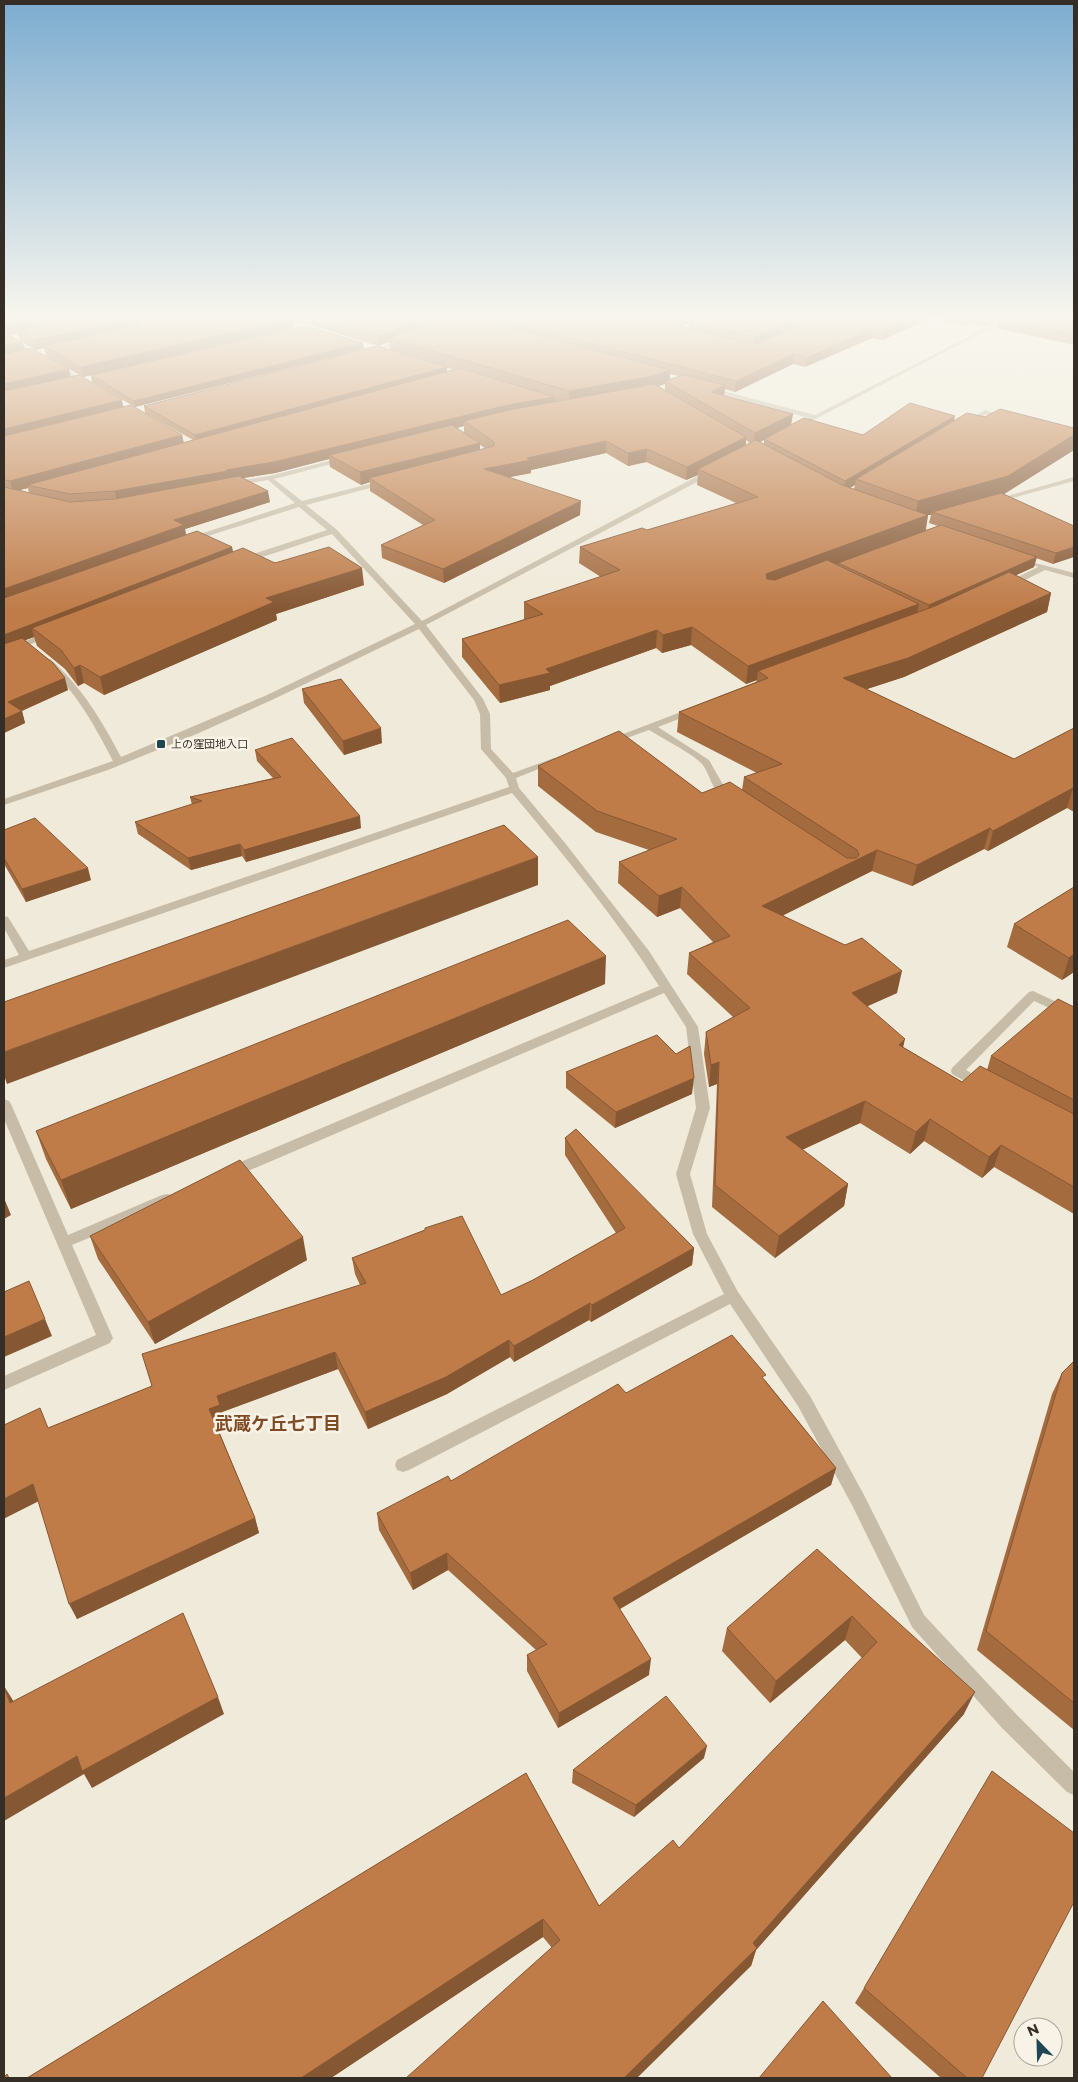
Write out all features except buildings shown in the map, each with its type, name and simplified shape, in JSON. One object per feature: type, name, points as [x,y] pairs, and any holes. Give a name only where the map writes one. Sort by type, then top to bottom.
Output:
[{"type":"street","points":[[960,427],[977,416]]},
{"type":"street","points":[[1000,416],[1011,419]]},
{"type":"street","points":[[789,431],[815,417]]},
{"type":"street","points":[[227,485],[269,478],[352,457]]},
{"type":"street","points":[[4,802],[119,762],[255,704],[420,624],[719,469]]},
{"type":"street","points":[[269,478],[333,530],[420,624],[478,699],[485,714],[486,749],[645,954],[692,1027],[703,1108],[683,1174],[700,1234],[733,1296],[804,1401],[858,1500],[918,1621],[1009,1721],[1074,1784]]},
{"type":"street","points":[[177,544],[301,504],[397,478]]},
{"type":"street","points":[[990,502],[1074,479]]},
{"type":"street","points":[[232,564],[333,530]]},
{"type":"street","points":[[1028,561],[1074,576]]},
{"type":"street","points":[[1000,589],[1045,567]]},
{"type":"street","points":[[4,652],[33,649],[61,630]]},
{"type":"street","points":[[33,649],[61,672],[93,715],[119,762]]},
{"type":"street","points":[[604,743],[701,707]]},
{"type":"street","points":[[650,726],[706,762],[722,792],[737,802]]},
{"type":"street","points":[[4,964],[513,783],[567,756]]},
{"type":"street","points":[[4,919],[26,956]]},
{"type":"street","points":[[220,1176],[666,988]]},
{"type":"street","points":[[990,1089],[957,1071],[1033,995],[1074,1015]]},
{"type":"street","points":[[4,1104],[105,1338],[4,1383]]},
{"type":"street","points":[[65,1242],[184,1192]]},
{"type":"street","points":[[403,1465],[733,1296]]},
{"type":"place","name":"上の窪団地入口","points":[[161,744]]},
{"type":"district","name":"武蔵ケ丘七丁目","points":[[278,1424]]}]
